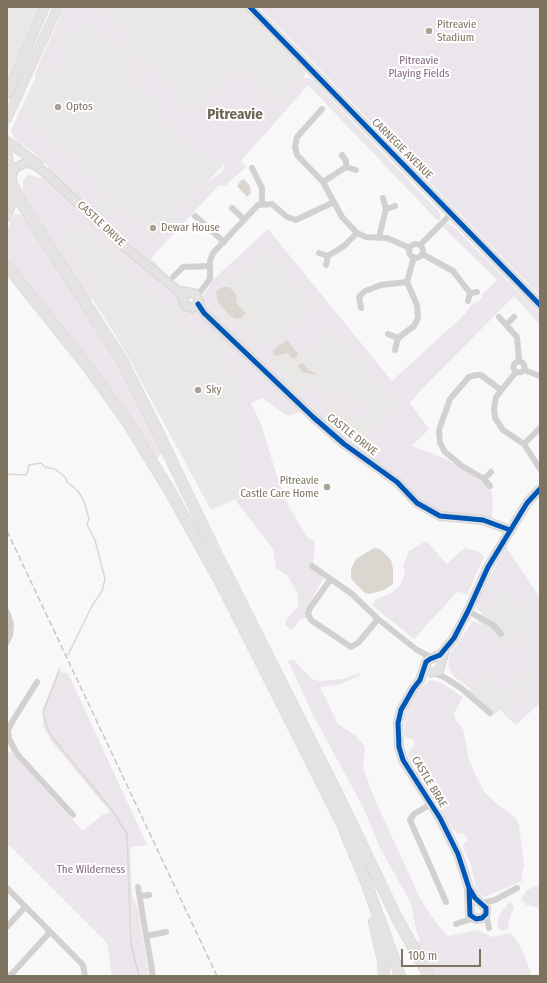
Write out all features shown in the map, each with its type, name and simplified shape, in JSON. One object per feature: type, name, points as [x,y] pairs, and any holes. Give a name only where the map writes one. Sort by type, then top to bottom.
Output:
[{"type":"highway","points":[[12,181],[21,202],[120,357],[215,551],[337,792],[396,918],[429,976]]},
{"type":"highway","points":[[7,266],[88,366],[128,423],[168,488],[223,588],[341,822],[366,882],[400,976]]},
{"type":"highway","points":[[322,783],[377,930],[384,976]]},
{"type":"main road","points":[[7,95],[45,7]]},
{"type":"main road","points":[[7,119],[58,7]]},
{"type":"main road","points":[[7,149],[12,181],[12,201],[7,216]]},
{"type":"street","name":"CARNEGIE AVENUE","points":[[250,7],[540,305]]},
{"type":"street","points":[[322,110],[297,137],[295,147],[300,158],[323,182],[346,222],[357,233],[366,237],[379,236],[410,248]]},
{"type":"street","name":"CASTLE DRIVE","points":[[7,141],[36,161],[46,173],[126,248],[176,289],[194,297],[204,313],[318,421],[344,444],[397,482],[417,503],[440,516],[483,520],[510,530]]},
{"type":"street","points":[[342,155],[346,161],[346,167]]},
{"type":"street","name":"CASTLE DRIVE","points":[[12,181],[15,168],[25,163],[33,164],[46,173]]},
{"type":"street","points":[[323,182],[346,167],[356,170]]},
{"type":"street","points":[[252,168],[262,188],[262,203]]},
{"type":"street","points":[[379,236],[386,209],[383,198]]},
{"type":"street","points":[[194,297],[210,279],[211,256],[256,206],[262,203],[272,204],[286,217],[296,220],[334,202]]},
{"type":"street","points":[[386,209],[395,206]]},
{"type":"street","points":[[232,208],[244,219]]},
{"type":"street","points":[[410,248],[415,244],[420,245],[452,214]]},
{"type":"street","points":[[195,216],[224,242]]},
{"type":"street","points":[[326,264],[328,256],[351,241],[357,233]]},
{"type":"street","points":[[420,245],[423,250],[422,254]]},
{"type":"street","points":[[410,248],[410,252],[414,257]]},
{"type":"street","points":[[319,253],[328,256]]},
{"type":"street","points":[[414,257],[419,257],[422,254]]},
{"type":"street","points":[[422,254],[453,271],[470,293]]},
{"type":"street","points":[[395,350],[398,338],[414,326],[419,314],[417,305],[407,282],[414,257]]},
{"type":"street","points":[[173,277],[183,267],[210,266]]},
{"type":"street","points":[[361,308],[356,297],[365,291],[375,287],[407,282]]},
{"type":"street","points":[[470,293],[477,292]]},
{"type":"street","points":[[468,301],[470,293]]},
{"type":"street","points":[[499,317],[507,324],[517,337],[519,362]]},
{"type":"street","points":[[507,324],[514,317]]},
{"type":"street","points":[[388,334],[398,338]]},
{"type":"street","points":[[519,362],[524,364],[524,370]]},
{"type":"street","points":[[516,372],[514,364],[519,362]]},
{"type":"street","points":[[540,376],[524,370],[521,372],[516,372],[501,390],[494,404],[497,422],[506,433],[524,444],[540,469]]},
{"type":"street","points":[[490,486],[484,479],[462,466],[445,452],[440,443],[439,430],[450,399],[469,377],[476,374],[481,375],[501,390]]},
{"type":"street","points":[[524,444],[540,428]]},
{"type":"street","points":[[484,479],[491,472]]},
{"type":"street","name":"CASTLE BRAE","points":[[420,680],[439,671],[446,650],[468,611],[488,567],[530,499],[540,489]]},
{"type":"street","points":[[312,566],[352,594],[378,619],[430,661],[439,660],[448,679]]},
{"type":"street","points":[[330,580],[309,611],[311,620],[351,647],[358,643],[378,619]]},
{"type":"street","points":[[468,611],[493,625],[502,634]]},
{"type":"street","points":[[7,612],[11,624],[10,635],[7,642]]},
{"type":"street","name":"CASTLE BRAE","points":[[446,650],[430,661],[401,710],[398,723],[398,737],[403,760],[431,804],[458,854],[469,888],[473,914]]},
{"type":"street","points":[[430,661],[427,670],[448,679],[490,713]]},
{"type":"street","points":[[37,682],[8,730],[9,748],[73,815]]},
{"type":"street","points":[[431,804],[414,814],[410,820],[446,902]]},
{"type":"street","points":[[138,887],[153,976]]},
{"type":"street","points":[[7,888],[85,968],[85,976]]},
{"type":"street","name":"CASTLE BRAE","points":[[469,888],[486,912]]},
{"type":"street","points":[[473,914],[474,903],[495,900],[517,888]]},
{"type":"street","points":[[140,896],[149,895]]},
{"type":"street","points":[[473,914],[482,918],[495,900]]},
{"type":"street","points":[[7,927],[25,907]]},
{"type":"street","points":[[473,914],[489,928],[486,912]]},
{"type":"street","points":[[458,923],[473,914]]},
{"type":"street","points":[[10,976],[50,932]]},
{"type":"street","points":[[146,936],[166,932]]},
{"type":"shaded area","points":[[7,7],[45,7],[12,81],[7,83]]},
{"type":"shaded area","points":[[68,7],[243,7],[306,73],[137,260],[193,303],[211,297],[268,247],[399,406],[360,439],[344,444],[251,358],[240,387],[242,473],[247,494],[211,510],[122,346],[31,200],[25,178],[29,175],[40,178],[49,167],[31,150],[17,142],[11,131]]},
{"type":"shaded area","points":[[244,179],[250,186],[251,193],[247,197],[237,186],[241,180]]},
{"type":"shaded area","points":[[222,287],[229,287],[236,294],[237,303],[245,313],[242,318],[236,319],[230,316],[218,302],[216,292]]},
{"type":"shaded area","points":[[287,340],[298,354],[297,357],[293,359],[288,353],[274,356],[273,350]]},
{"type":"shaded area","points":[[301,363],[318,375],[302,372],[298,366]]},
{"type":"shaded area","points":[[374,548],[380,549],[391,560],[393,568],[393,584],[384,590],[369,594],[365,593],[353,581],[351,577],[351,569],[356,559]]},
{"type":"shaded area","points":[[507,589],[530,619],[516,647],[509,653],[498,641],[482,633],[480,630],[481,624],[478,621],[488,604]]},
{"type":"shaded area","points":[[525,665],[533,672],[522,689],[522,700],[507,717],[500,710],[494,714],[490,713],[467,693],[484,673],[513,682]]},
{"type":"green space","points":[[64,7],[101,7],[127,37],[122,46],[114,48],[87,20],[75,31],[68,32],[61,38],[58,45],[61,56],[60,62],[42,78],[34,76]]},
{"type":"green space","name":"Pitreavie Playing Fields","points":[[259,7],[540,7],[540,296]]},
{"type":"green space","points":[[141,54],[191,114],[240,66],[269,98],[265,102],[269,107],[277,100],[283,99],[301,77],[312,79],[439,212],[441,217],[438,221],[308,85],[241,161],[246,167],[225,186],[219,185],[151,258],[171,279],[170,281],[105,221],[104,216],[109,210],[124,211],[151,238],[156,238],[199,188],[224,169],[224,161],[208,157],[184,143],[171,130],[158,113],[156,107],[158,100],[156,96],[146,93],[131,73],[134,55]]},
{"type":"green space","points":[[21,108],[50,143],[54,144],[79,165],[81,172],[90,176],[103,202],[99,206],[94,207],[87,204],[31,150],[17,142],[11,131]]},
{"type":"green space","points":[[29,175],[40,178],[72,204],[118,247],[117,255],[109,261],[107,257],[112,250],[93,233],[83,226],[65,229],[63,237],[67,248],[87,281],[94,284],[97,294],[89,301],[25,197],[23,181]]},
{"type":"green space","points":[[17,214],[25,216],[119,367],[163,452],[156,460],[65,330],[7,257],[7,230],[14,215]]},
{"type":"green space","points":[[447,223],[453,226],[540,313],[540,325],[514,296],[410,403],[429,429],[412,446],[446,459],[484,483],[491,491],[493,499],[492,518],[471,514],[444,513],[426,505],[400,479],[349,443],[298,394],[306,385],[328,395],[334,418],[360,439],[399,406],[326,317],[305,335],[314,347],[303,356],[285,337],[269,352],[276,363],[274,366],[286,377],[282,383],[252,355],[253,347],[257,342],[266,347],[315,305],[268,247],[211,297],[224,318],[245,328],[247,335],[243,349],[202,306],[202,297],[215,278],[268,229],[392,381],[464,315],[474,302],[476,303],[483,297],[481,295],[497,280],[443,227]]},
{"type":"green space","points":[[130,255],[177,296],[178,306],[174,310],[120,261],[124,256]]},
{"type":"green space","points":[[184,312],[202,315],[217,329],[213,334],[196,332],[181,317]]},
{"type":"green space","points":[[325,319],[332,328],[314,344],[306,335]]},
{"type":"green space","points":[[232,343],[302,411],[288,416],[262,398],[251,403],[261,424],[276,473],[289,507],[307,537],[315,542],[313,564],[323,579],[313,597],[307,617],[300,620],[292,630],[285,625],[286,620],[298,607],[298,594],[287,575],[276,568],[273,549],[235,500],[247,494],[242,473],[240,387],[235,372],[222,351]]},
{"type":"green space","points":[[349,391],[367,412],[357,420],[343,411],[340,400]]},
{"type":"green space","points":[[426,541],[447,564],[464,548],[478,551],[484,557],[467,595],[458,591],[414,639],[372,605],[376,599],[390,594],[400,586],[405,574],[403,566],[409,551]]},
{"type":"green space","points":[[506,547],[540,598],[540,703],[516,725],[507,717],[522,700],[522,689],[533,672],[525,665],[508,691],[484,673],[471,689],[453,676],[448,665],[450,654],[473,621],[481,624],[480,630],[486,636],[491,632],[496,635],[498,641],[509,653],[516,647],[526,627],[529,619],[507,589],[488,604],[482,613],[477,609],[477,602]]},
{"type":"green space","points":[[293,659],[312,679],[319,681],[344,679],[358,673],[361,675],[341,684],[320,687],[338,724],[357,737],[365,747],[363,768],[375,800],[420,898],[432,917],[447,936],[478,930],[492,937],[511,933],[521,947],[532,976],[436,976],[417,943],[420,940],[416,930],[411,903],[380,848],[363,807],[313,715],[288,661]]},
{"type":"green space","name":"The Wilderness","points":[[57,672],[68,673],[147,845],[130,847],[132,895],[138,909],[149,976],[112,976],[107,943],[7,843],[7,752],[10,751],[83,831],[102,815],[110,812],[53,743],[43,726],[43,709]]},
{"type":"green space","points":[[430,680],[440,682],[463,697],[454,713],[456,720],[463,729],[469,760],[476,776],[485,793],[515,817],[519,824],[524,865],[521,878],[522,881],[485,897],[479,894],[476,890],[471,865],[463,847],[464,843],[468,840],[463,833],[459,834],[454,831],[408,755],[410,749],[414,747],[413,739],[407,739],[404,734],[405,714],[418,690]]},
{"type":"green space","points":[[540,884],[540,908],[526,905],[521,899],[527,890]]},
{"type":"green space","points":[[510,901],[514,907],[508,923],[509,928],[503,931],[499,929],[497,924],[498,917]]},
{"type":"waterway","points":[[7,474],[25,475],[28,472],[29,465],[41,463],[45,467],[55,469],[65,477],[67,482],[78,491],[84,501],[89,519],[87,525],[95,540],[105,579],[102,591],[92,606],[68,655]]},
{"type":"waterway","points":[[60,669],[43,712],[47,727],[52,737],[112,810],[127,834],[131,945],[139,976]]},
{"type":"railway","points":[[7,531],[217,976]]},
{"type":"cycle path","points":[[250,7],[540,305]]},
{"type":"cycle path","points":[[198,304],[204,313],[313,417],[344,444],[397,482],[417,503],[440,516],[483,520],[510,530]]},
{"type":"cycle path","points":[[469,888],[475,898],[486,908],[486,914],[482,918],[476,919],[470,915],[469,888],[458,854],[440,818],[403,760],[399,747],[398,723],[401,710],[420,680],[426,662],[440,655],[454,638],[488,567],[527,503],[540,489]]},
{"type":"place","name":"Pitreavie Stadium","points":[[429,31]]},
{"type":"place","name":"Optos","points":[[58,107]]},
{"type":"place","name":"Dewar House","points":[[153,228]]},
{"type":"place","name":"Sky","points":[[198,390]]},
{"type":"place","name":"Pitreavie Castle Care Home","points":[[327,487]]},
{"type":"district","name":"Pitreavie","points":[[235,115]]}]
